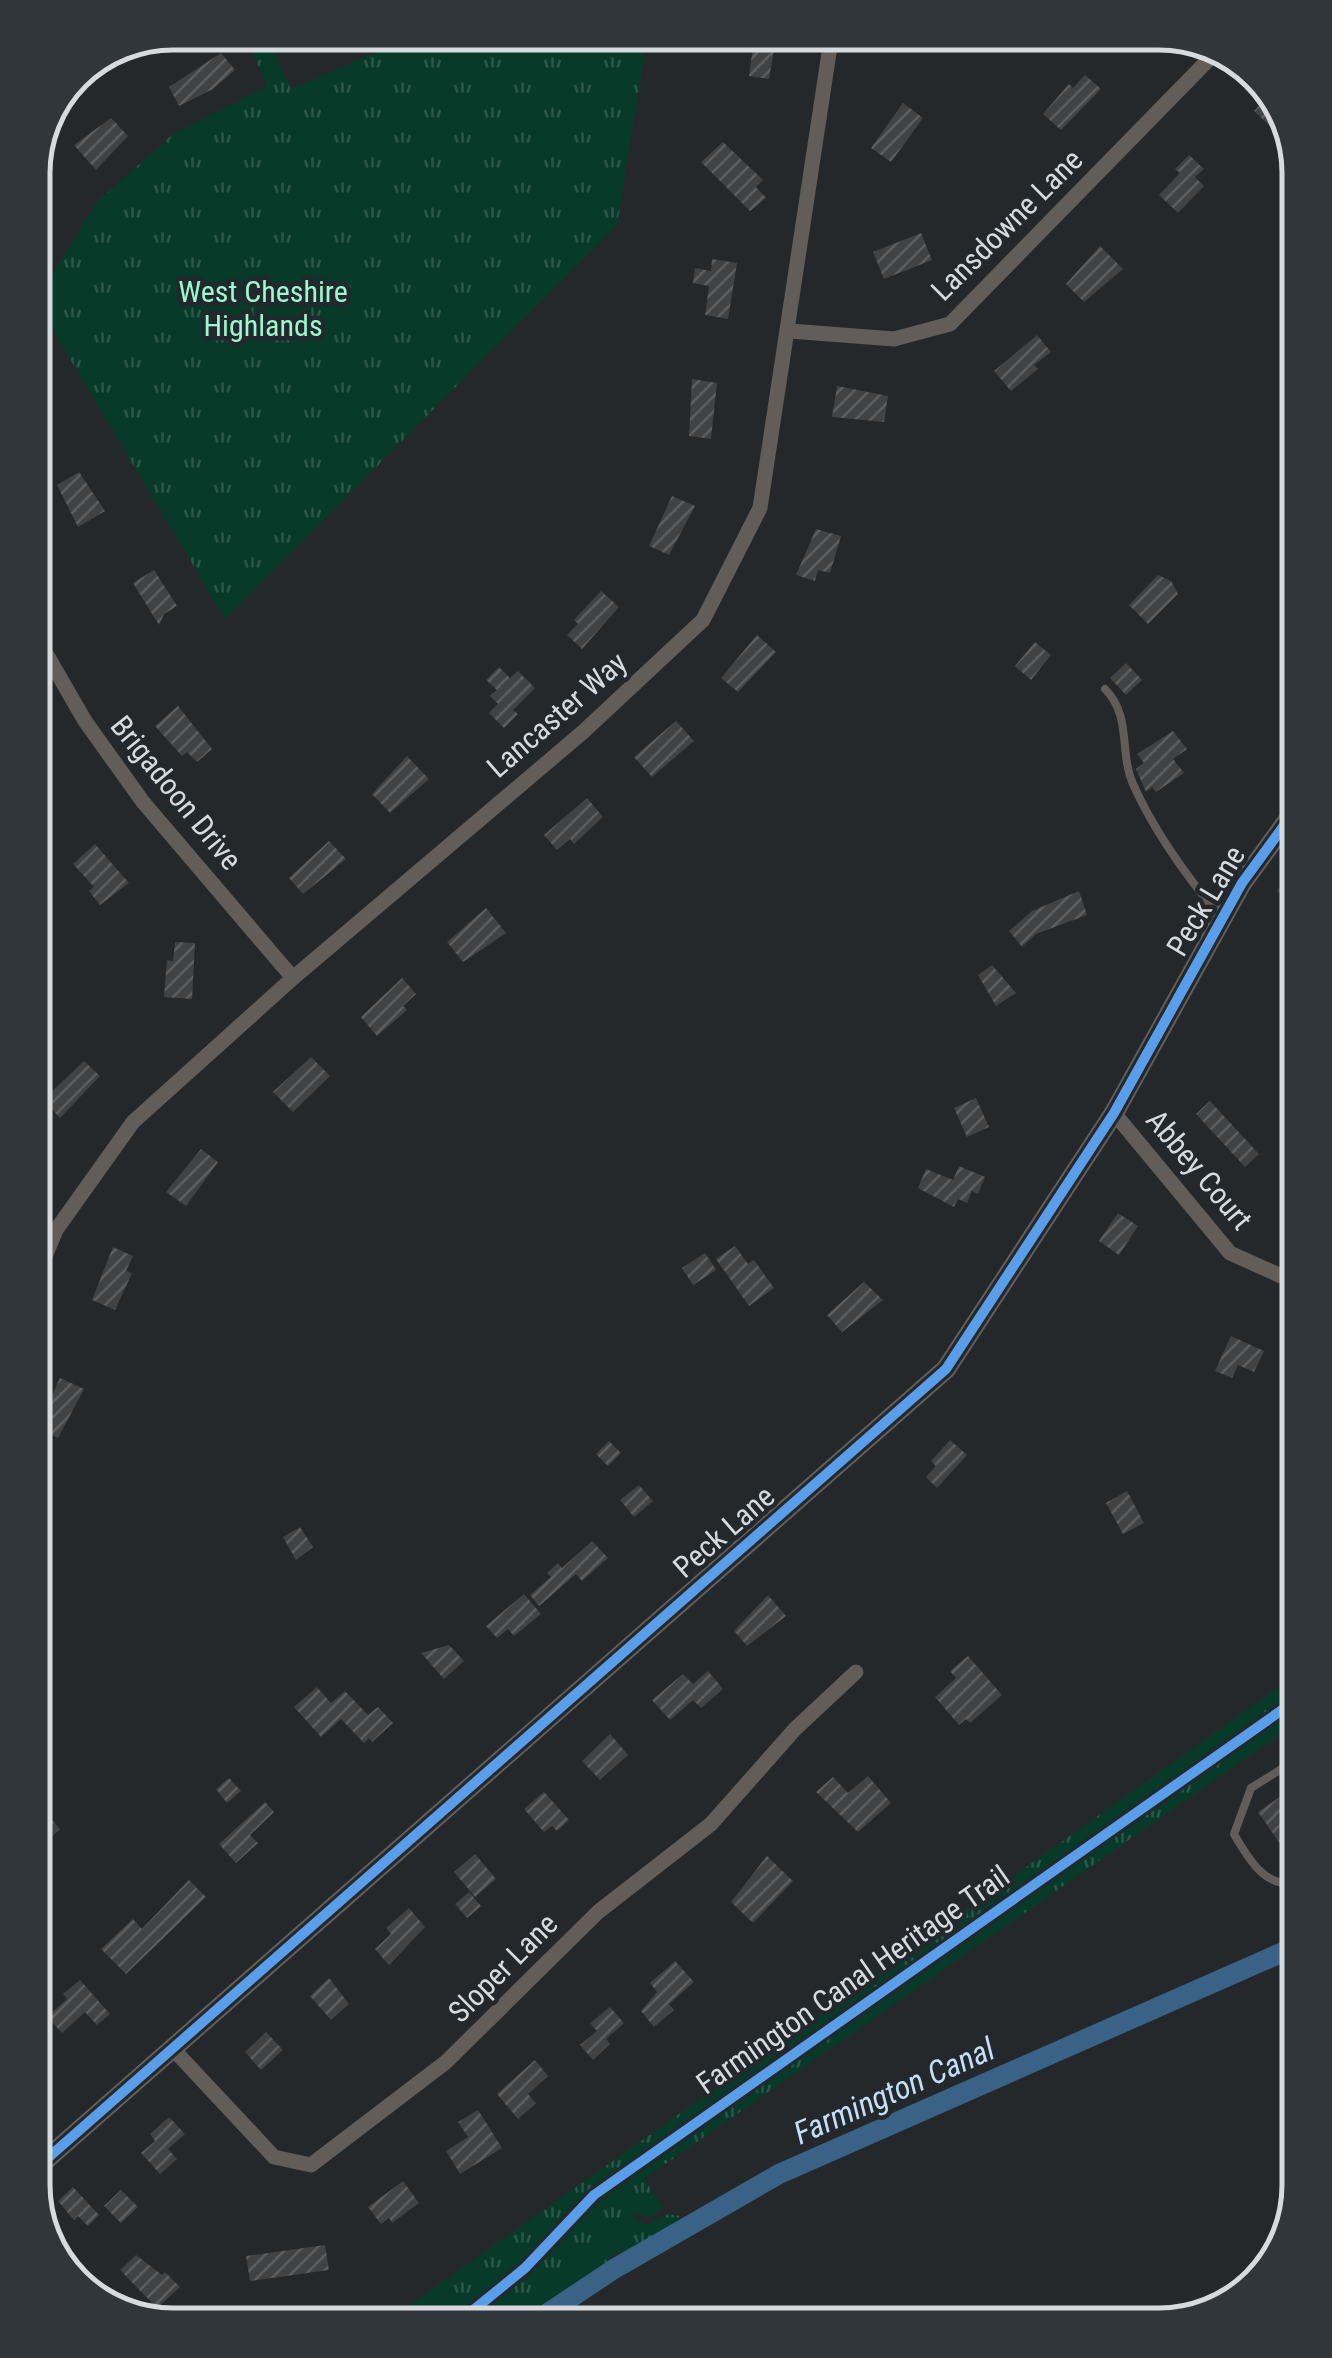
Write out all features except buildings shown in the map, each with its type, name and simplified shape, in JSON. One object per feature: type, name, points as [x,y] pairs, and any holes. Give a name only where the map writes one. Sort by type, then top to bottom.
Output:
[{"type":"street","name":"Lancaster Way","points":[[50,1244],[133,1122],[293,978],[582,732],[703,620],[760,508],[790,331],[830,50]]},
{"type":"street","name":"Lansdowne Lane","points":[[790,331],[894,338],[950,324],[1207,61]]},
{"type":"street","name":"Brigadoon Drive","points":[[50,661],[84,722],[143,802],[293,978]]},
{"type":"street","name":"Peck Lane","points":[[50,2155],[946,1369],[1114,1112],[1242,883],[1282,829]]},
{"type":"street","name":"Abbey Court","points":[[1114,1112],[1230,1252],[1282,1276]]},
{"type":"street","name":"Sloper Lane","points":[[174,2050],[274,2156],[311,2165],[446,2062],[598,1912],[711,1824],[795,1729],[856,1672]]},
{"type":"lane","points":[[1105,689],[1123,721],[1132,782],[1222,918]]},
{"type":"lane","points":[[1282,1769],[1251,1788],[1234,1834],[1255,1871],[1282,1881]]},
{"type":"green space","name":"West Cheshire Highlands","points":[[251,50],[273,50],[291,89],[381,50],[645,50],[617,225],[225,619],[50,325],[50,279],[96,203],[172,135],[267,86]]},
{"type":"green space","points":[[1282,1685],[1282,1733],[644,2179],[663,2208],[650,2217],[632,2213],[631,2216],[647,2225],[668,2214],[680,2216],[670,2232],[650,2238],[643,2253],[615,2252],[592,2281],[545,2308],[406,2308]]},
{"type":"waterway","name":"Farmington Canal","points":[[556,2308],[614,2269],[779,2174],[1282,1952]]},
{"type":"cycle path","points":[[50,2156],[946,1369],[1114,1113],[1242,883],[1282,828]]},
{"type":"cycle path","name":"Farmington Canal Heritage Trail","points":[[476,2308],[525,2268],[594,2195],[1282,1710]]}]
